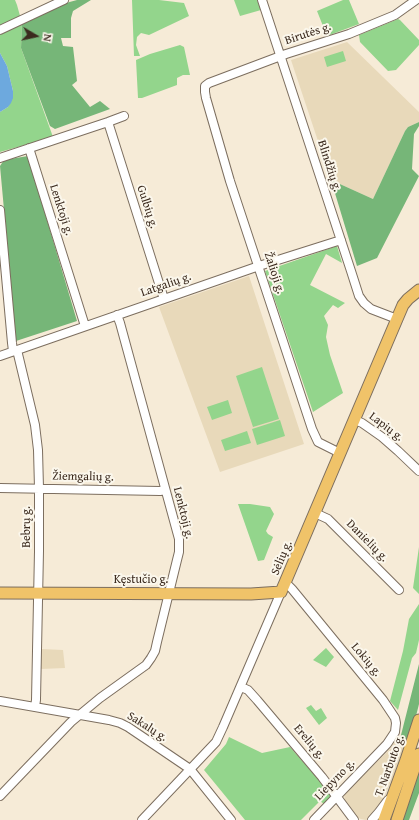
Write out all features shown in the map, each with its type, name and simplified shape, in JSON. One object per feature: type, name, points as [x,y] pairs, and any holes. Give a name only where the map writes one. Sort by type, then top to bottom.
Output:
[{"type":"main road","name":"Sėlių g.","points":[[283,588],[397,319],[408,299],[419,290]]},
{"type":"main road","name":"Kęstučio g.","points":[[0,593],[255,594],[283,588]]},
{"type":"main road","name":"T. Narbuto g.","points":[[384,820],[419,720]]},
{"type":"main road","name":"T. Narbuto g.","points":[[397,820],[419,754]]},
{"type":"street","points":[[0,30],[64,0]]},
{"type":"street","name":"Blindžių g.","points":[[262,0],[359,296],[368,307],[397,319]]},
{"type":"street","name":"Birutės g.","points":[[205,86],[209,83],[280,56],[349,34],[389,18],[416,0]]},
{"type":"street","name":"Žalioji g.","points":[[205,86],[206,98],[230,181],[316,438],[318,442],[340,453]]},
{"type":"street","points":[[0,158],[124,116]]},
{"type":"street","name":"Gulbių g.","points":[[108,122],[164,299]]},
{"type":"street","name":"Lenktoji g.","points":[[29,148],[85,326]]},
{"type":"street","name":"Bebrų g.","points":[[0,210],[12,343],[35,425],[38,450],[38,593],[35,707]]},
{"type":"street","name":"Latgalių g.","points":[[0,356],[258,266],[341,240]]},
{"type":"street","name":"Lenktoji g.","points":[[0,796],[80,714],[146,665],[155,651],[158,642],[177,560],[179,545],[177,528],[165,490],[117,315]]},
{"type":"street","name":"Lapių g.","points":[[355,420],[362,422],[382,437],[419,471]]},
{"type":"street","name":"Žiemgalių g.","points":[[0,488],[165,490]]},
{"type":"street","name":"Danielių g.","points":[[315,513],[328,519],[400,590]]},
{"type":"street","name":"Lokių g.","points":[[283,588],[289,586],[292,589],[396,718],[396,728],[393,736],[374,757]]},
{"type":"street","name":"Sėlių g.","points":[[142,820],[216,742],[224,727],[283,588]]},
{"type":"street","name":"Erelių g.","points":[[241,686],[248,690],[258,700],[322,777],[354,820]]},
{"type":"street","name":"Sakalų g.","points":[[0,701],[80,714],[120,723],[190,769],[231,820]]},
{"type":"street","name":"Liepyno g.","points":[[314,820],[374,757]]},
{"type":"street","points":[[372,820],[394,793]]},
{"type":"shaded area","points":[[347,42],[419,112],[419,122],[408,127],[405,131],[373,199],[331,180],[291,60]]},
{"type":"shaded area","points":[[249,276],[304,444],[220,472],[159,307]]},
{"type":"shaded area","points":[[41,649],[63,650],[65,668],[41,669]]},
{"type":"shaded area","points":[[397,737],[407,742],[381,806],[372,818],[366,820],[356,817],[345,801],[344,794],[391,748]]},
{"type":"green space","points":[[0,0],[15,0],[17,5],[22,23],[21,48],[53,137],[0,152],[0,112],[8,107],[13,91],[7,66],[0,53]]},
{"type":"green space","points":[[77,0],[91,0],[73,11],[71,18],[71,38],[61,38],[63,46],[73,47],[77,81],[72,85],[90,107],[100,101],[110,109],[55,129],[50,126],[21,48],[22,23],[66,3]]},
{"type":"green space","points":[[132,0],[159,0],[184,3],[189,16],[149,35],[141,33],[137,37],[136,45],[140,56],[134,56]]},
{"type":"green space","points":[[234,0],[257,0],[261,10],[240,16]]},
{"type":"green space","points":[[343,0],[349,0],[359,24],[327,36],[317,11]]},
{"type":"green space","points":[[398,19],[419,40],[419,45],[396,70],[388,71],[360,42],[359,35]]},
{"type":"green space","points":[[180,45],[184,47],[190,75],[183,75],[177,78],[177,85],[142,98],[138,98],[136,60]]},
{"type":"green space","points":[[343,51],[346,61],[327,67],[324,57]]},
{"type":"green space","points":[[419,122],[419,126],[414,134],[412,169],[419,176],[377,258],[357,266],[331,180],[373,199],[405,131],[408,127]]},
{"type":"green space","points":[[28,156],[77,321],[16,341],[0,166],[4,160]]},
{"type":"green space","points":[[337,246],[342,263],[326,254],[310,285],[345,303],[338,308],[333,305],[324,316],[328,325],[326,337],[330,355],[343,393],[313,412],[265,271]]},
{"type":"green space","points":[[262,367],[279,419],[253,427],[236,376]]},
{"type":"green space","points":[[228,400],[232,413],[212,420],[207,407]]},
{"type":"green space","points":[[280,420],[285,436],[257,445],[252,429]]},
{"type":"green space","points":[[247,431],[251,443],[225,451],[221,440]]},
{"type":"green space","points":[[238,504],[270,507],[274,514],[266,531],[273,537],[264,560],[258,561]]},
{"type":"green space","points":[[419,547],[419,594],[413,588]]},
{"type":"green space","points":[[419,604],[419,640],[416,653],[412,658],[398,710],[390,701],[403,651],[409,619]]},
{"type":"green space","points":[[326,648],[334,657],[326,667],[313,660]]},
{"type":"green space","points":[[419,664],[419,704],[407,742],[400,739]]},
{"type":"green space","points":[[311,705],[316,711],[321,708],[327,718],[319,725],[306,708]]},
{"type":"green space","points":[[229,737],[262,753],[290,747],[332,795],[324,804],[320,801],[301,820],[245,820],[204,770],[226,744]]},
{"type":"green space","points":[[419,772],[419,793],[409,820],[402,820]]},
{"type":"water","points":[[0,53],[7,66],[13,91],[13,98],[8,107],[0,112]]}]
